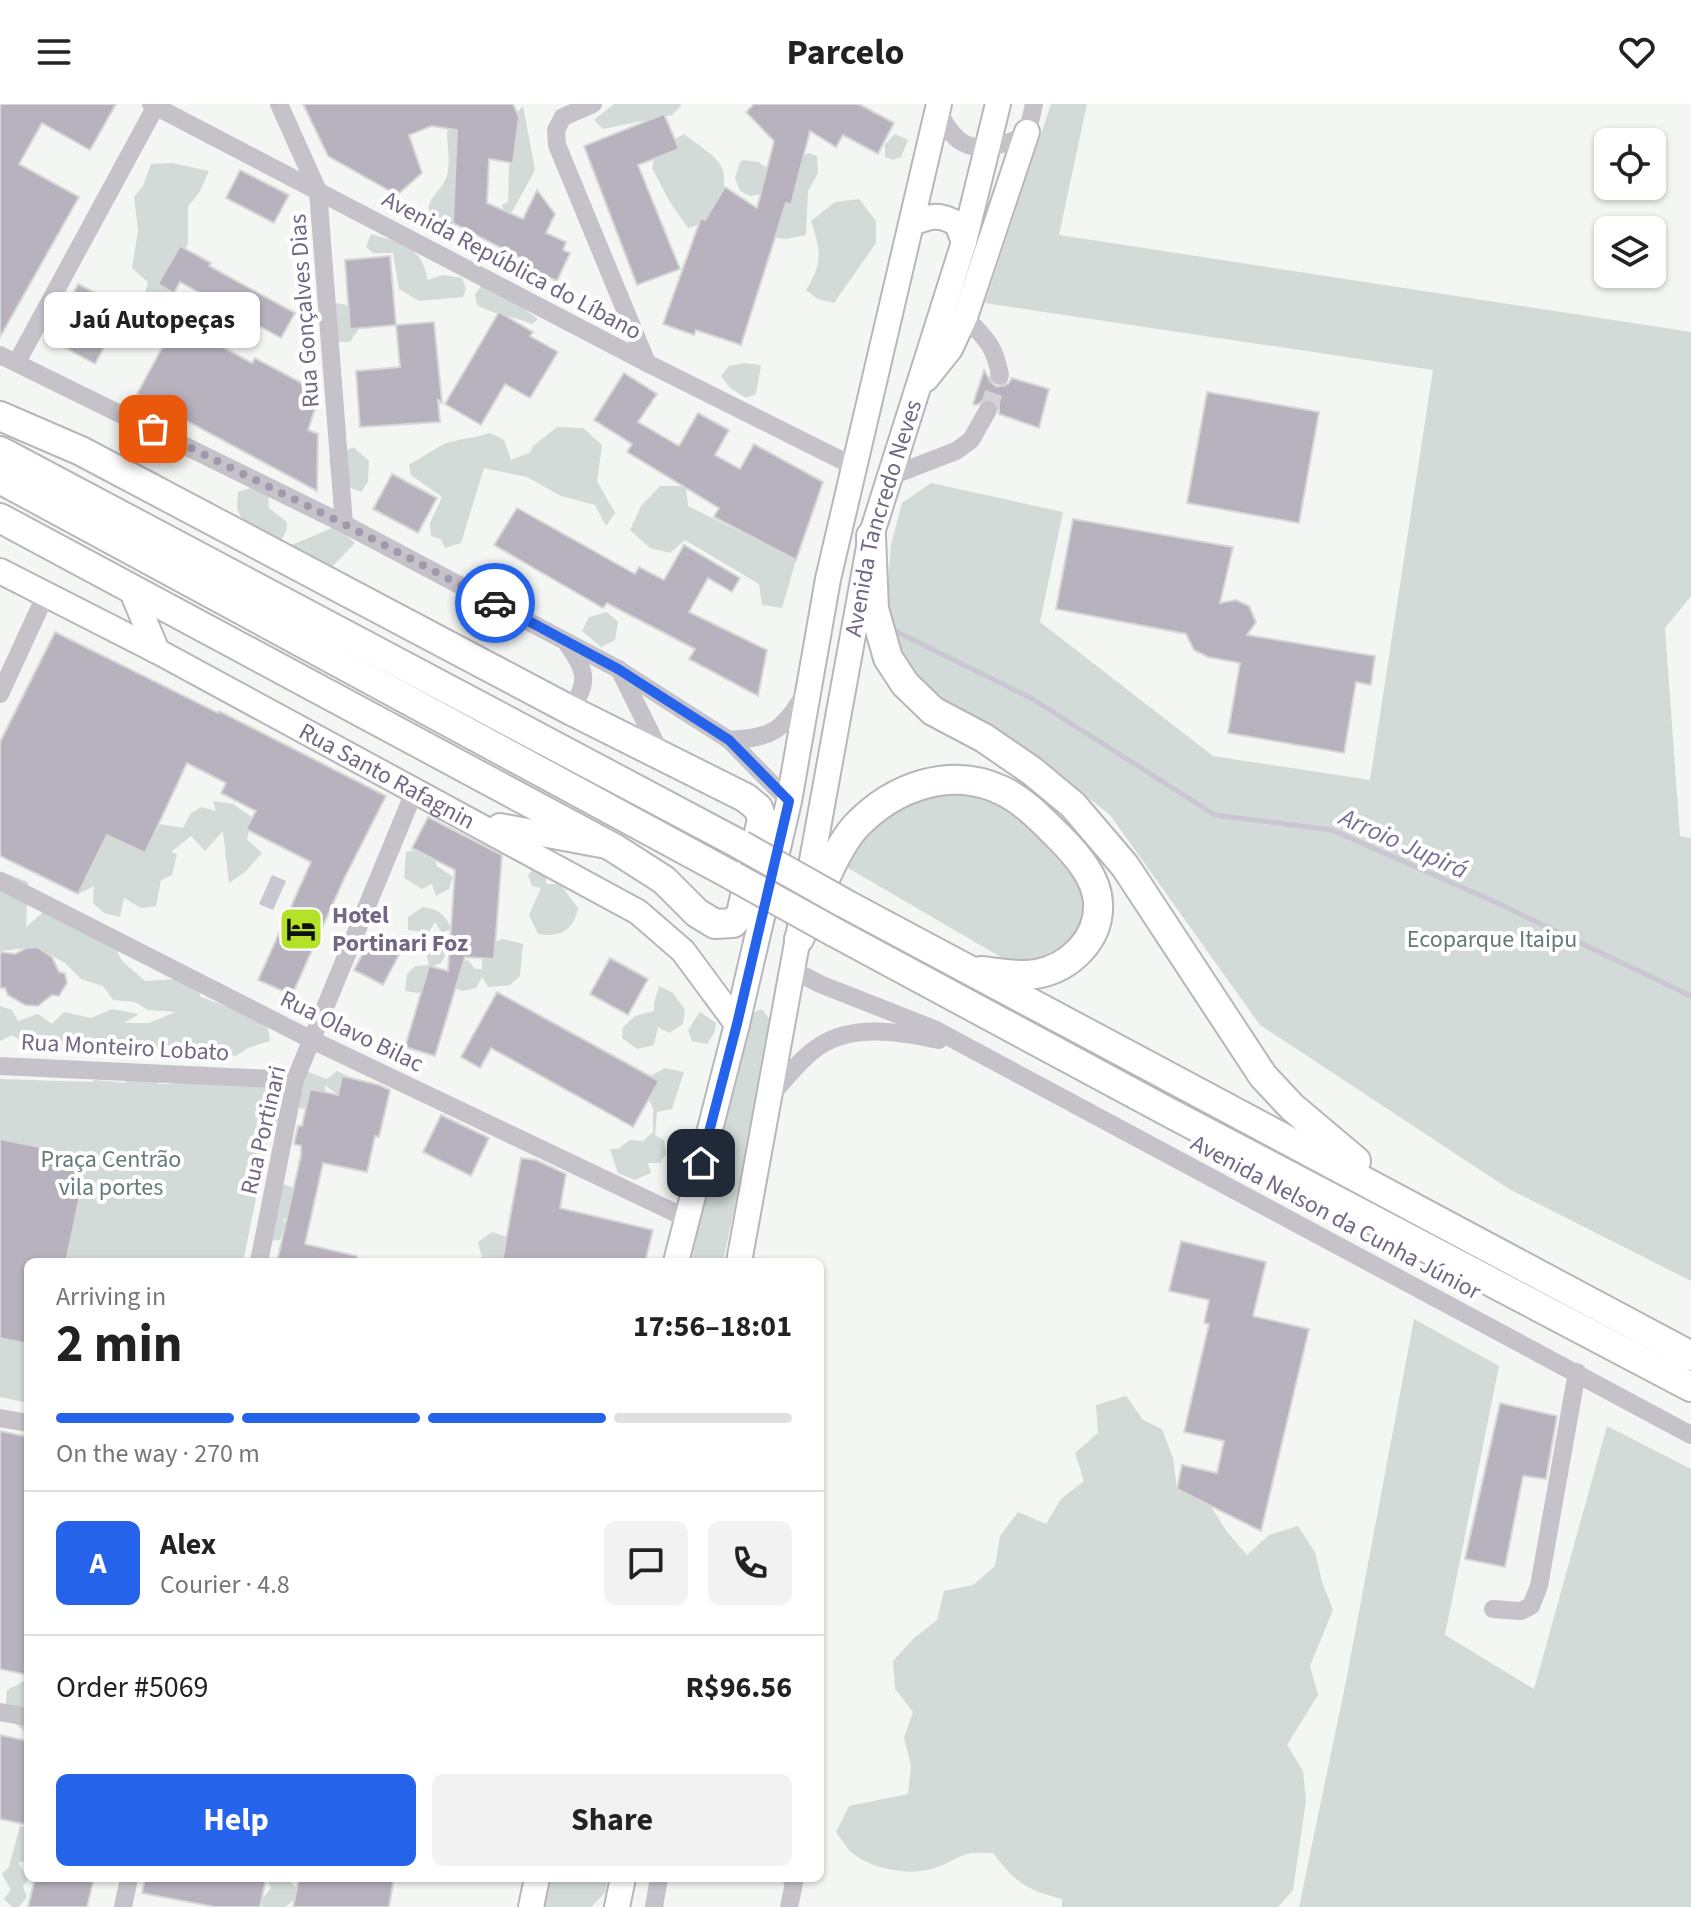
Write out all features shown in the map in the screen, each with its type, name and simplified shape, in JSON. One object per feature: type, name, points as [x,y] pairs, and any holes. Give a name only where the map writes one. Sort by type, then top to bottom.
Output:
[{"type":"highway","points":[[0,416],[81,451],[570,710],[746,798],[758,808],[762,819],[741,914],[733,923],[715,924],[697,913],[664,880],[614,848],[0,518]]},
{"type":"highway","points":[[0,451],[1691,1356]]},
{"type":"highway","points":[[0,479],[1172,1114],[1691,1387]]},
{"type":"highway","points":[[871,536],[874,609],[882,640],[888,658],[915,696],[933,711],[984,738],[1032,771],[1073,805],[1125,866],[1263,1076],[1292,1107],[1341,1150],[1466,1235]]},
{"type":"highway","points":[[799,939],[836,858],[854,828],[876,808],[903,791],[924,783],[983,783],[1003,791],[1037,814],[1075,853],[1093,884],[1098,903],[1095,925],[1083,950],[1065,965],[1036,975],[968,969]]},
{"type":"main road","name":"Avenida Tancredo Neves","points":[[740,1258],[871,536],[964,242],[998,104]]},
{"type":"main road","name":"Avenida Tancredo Neves","points":[[677,1258],[737,1024],[789,801],[828,579],[939,107]]},
{"type":"main road","points":[[917,391],[950,349],[965,317],[1027,132]]},
{"type":"main road","points":[[911,224],[929,216],[939,216],[957,224],[964,242]]},
{"type":"main road","name":"Rua Santo Rafagnin","points":[[0,571],[157,651],[638,912],[683,951],[737,1024]]},
{"type":"main road","points":[[131,589],[157,651]]},
{"type":"main road","points":[[459,814],[514,830],[614,848]]},
{"type":"main road","points":[[531,1907],[536,1882]]},
{"type":"main road","points":[[617,1907],[622,1882]]},
{"type":"street","name":"Rua Gonçalves Dias","points":[[279,104],[318,191],[344,524]]},
{"type":"street","points":[[593,104],[563,117],[556,130],[557,145],[647,363]]},
{"type":"street","points":[[939,107],[948,131],[956,139],[971,147],[987,148],[1010,142],[1027,132],[1034,104]]},
{"type":"street","name":"Avenida República do Líbano","points":[[155,105],[647,363],[853,466]]},
{"type":"street","points":[[155,105],[8,358],[344,524],[618,669],[729,740],[789,801]]},
{"type":"street","points":[[965,317],[992,345],[1000,375]]},
{"type":"street","points":[[891,476],[956,451],[971,440],[988,410]]},
{"type":"street","points":[[0,694],[46,594]]},
{"type":"street","points":[[564,640],[580,663],[585,678],[581,694],[570,710]]},
{"type":"street","points":[[618,669],[662,756]]},
{"type":"street","points":[[729,740],[771,735],[794,713],[810,685]]},
{"type":"street","name":"Rua Portinari","points":[[260,1258],[295,1080],[415,790]]},
{"type":"street","name":"Rua Olavo Bilac","points":[[0,881],[312,1040],[686,1218]]},
{"type":"street","name":"Avenida Nelson da Cunha Júnior","points":[[793,970],[845,994],[906,1016],[1691,1435]]},
{"type":"street","name":"Avenida Nelson da Cunha Júnior","points":[[770,1096],[817,1047],[834,1038],[866,1032],[905,1033],[957,1044]]},
{"type":"street","name":"Rua Monteiro Lobato","points":[[0,1066],[295,1080]]},
{"type":"street","points":[[1493,1609],[1521,1611],[1531,1606],[1539,1586],[1577,1372]]},
{"type":"street","points":[[0,1418],[24,1422]]},
{"type":"street","points":[[0,1712],[24,1716]]},
{"type":"street","points":[[123,1907],[128,1882]]},
{"type":"street","points":[[654,1907],[658,1882]]},
{"type":"street","points":[[789,1907],[793,1882]]},
{"type":"green space","points":[[614,104],[681,106],[672,115],[603,129],[594,120]]},
{"type":"green space","name":"Ecoparque Itaipu","points":[[1051,104],[1087,104],[1059,235],[1691,332],[1691,596],[1665,628],[1680,836],[1691,838],[1691,1281],[1509,1189],[1260,1025],[1110,815],[1046,764],[935,700],[902,662],[886,610],[891,545],[902,503],[931,483],[1063,512],[1040,622],[1213,756],[1370,780],[1433,370],[985,303]]},
{"type":"green space","points":[[523,106],[535,170],[508,215],[504,213],[502,205],[508,202],[510,121]]},
{"type":"green space","points":[[491,119],[456,152],[456,228],[450,232],[438,229],[429,210],[432,198],[448,171],[447,131]]},
{"type":"green space","points":[[684,134],[717,160],[724,175],[721,218],[688,228],[652,168],[656,149]]},
{"type":"green space","points":[[895,134],[908,140],[901,157],[893,160],[885,157],[885,144]]},
{"type":"green space","points":[[808,153],[817,156],[818,173],[808,191],[806,235],[786,239],[772,237],[794,163]]},
{"type":"green space","points":[[743,160],[758,162],[772,172],[766,193],[750,196],[740,191],[735,178]]},
{"type":"green space","points":[[172,163],[209,171],[199,193],[188,206],[188,244],[164,284],[174,298],[168,303],[148,301],[145,294],[148,282],[132,268],[138,230],[134,197],[143,186],[151,164]]},
{"type":"green space","points":[[859,199],[876,221],[876,243],[834,303],[818,299],[806,290],[819,257],[811,221],[835,202]]},
{"type":"green space","points":[[371,234],[401,243],[415,252],[428,280],[442,275],[462,278],[466,289],[463,297],[419,301],[399,289],[393,253],[373,253],[366,247]]},
{"type":"green space","points":[[481,286],[513,301],[538,319],[532,324],[477,305],[475,294]]},
{"type":"green space","points":[[337,303],[356,307],[363,322],[350,342],[335,342],[321,313]]},
{"type":"green space","points":[[744,363],[761,365],[756,394],[746,398],[730,388],[721,376],[729,366]]},
{"type":"green space","points":[[557,427],[583,428],[602,445],[597,481],[615,513],[606,526],[595,505],[561,496],[527,477],[484,468],[461,543],[445,548],[441,539],[431,536],[430,523],[442,497],[411,475],[409,464],[446,443],[490,433],[504,440],[511,460],[531,452],[532,447]]},
{"type":"green space","points":[[353,447],[369,461],[368,482],[361,492],[334,481],[329,460]]},
{"type":"green space","points":[[660,486],[686,486],[688,506],[796,560],[782,608],[762,605],[759,584],[685,540],[670,553],[650,548],[630,530],[641,506]]},
{"type":"green space","points":[[254,487],[268,494],[269,508],[287,522],[286,532],[279,543],[228,535],[242,520],[237,508],[238,492]]},
{"type":"green space","points":[[332,528],[355,543],[327,572],[287,547]]},
{"type":"green space","points":[[607,612],[618,622],[615,640],[601,647],[582,631],[589,617]]},
{"type":"green space","points":[[132,786],[126,825],[128,845],[145,853],[160,824],[183,828],[190,814],[201,807],[216,811],[213,801],[233,804],[253,818],[247,839],[262,853],[245,872],[229,883],[223,831],[205,851],[191,836],[171,852],[177,854],[172,875],[161,880],[156,906],[141,908],[124,898],[120,917],[104,913],[93,903],[94,886],[78,894]]},
{"type":"green space","points":[[952,794],[971,796],[1006,808],[1068,866],[1082,886],[1085,919],[1061,956],[1016,966],[843,865],[861,836],[887,814],[918,800]]},
{"type":"green space","points":[[420,849],[431,852],[437,866],[453,877],[449,889],[436,896],[432,884],[422,889],[404,878],[406,852]]},
{"type":"green space","points":[[537,865],[547,872],[546,884],[560,884],[578,908],[569,927],[553,935],[538,934],[529,915],[541,888],[532,886],[528,875]]},
{"type":"green space","points":[[0,871],[28,882],[26,927],[49,907],[116,949],[122,961],[145,981],[192,978],[201,997],[255,1017],[268,1029],[270,1041],[248,1048],[236,1056],[205,1048],[202,1058],[180,1055],[175,1043],[151,1052],[140,1045],[122,1043],[113,1053],[93,1056],[71,1047],[59,1053],[12,1035],[0,1041],[0,1006],[12,1010],[18,1021],[38,1014],[52,1024],[64,1012],[91,1018],[112,1009],[139,1014],[124,1023],[149,1023],[176,1012],[148,1010],[135,1002],[113,1000],[103,986],[81,979],[65,963],[37,947],[0,951]]},
{"type":"green space","points":[[423,907],[441,913],[451,929],[442,933],[435,922],[428,933],[408,930],[408,917]]},
{"type":"green space","points":[[503,939],[523,944],[520,976],[510,985],[488,987],[482,977],[476,988],[462,991],[452,987],[451,967],[468,960],[475,969],[482,969],[482,958],[490,944]]},
{"type":"green space","points":[[428,945],[441,945],[445,956],[441,963],[431,967],[429,990],[418,993],[405,991],[407,974],[415,966],[429,965]]},
{"type":"green space","points":[[659,986],[673,993],[685,1010],[683,1024],[669,1033],[658,1027],[654,1045],[637,1049],[622,1038],[623,1027],[635,1016],[654,1011]]},
{"type":"green space","points":[[762,1009],[770,1020],[770,1037],[724,1258],[692,1258],[741,1034],[748,1015]]},
{"type":"green space","points":[[700,1012],[716,1023],[707,1044],[692,1041],[688,1030]]},
{"type":"green space","points":[[665,1068],[684,1072],[672,1109],[657,1112],[655,1135],[664,1140],[666,1154],[660,1163],[648,1163],[651,1173],[635,1180],[618,1173],[610,1149],[618,1149],[630,1140],[643,1141],[653,1132],[653,1109],[647,1094],[650,1076]]},
{"type":"green space","points":[[337,1071],[359,1081],[348,1102],[325,1085],[325,1100],[302,1109],[286,1103],[280,1090],[292,1074],[308,1072],[327,1079]]},
{"type":"green space","name":"Praça Centrão vila portes","points":[[154,1072],[158,1084],[172,1084],[170,1075],[236,1086],[278,1088],[276,1096],[281,1103],[277,1123],[268,1136],[262,1169],[265,1175],[260,1193],[257,1193],[244,1258],[24,1258],[24,1402],[0,1397],[0,1079],[126,1083],[124,1075]]},
{"type":"green space","points":[[278,1183],[292,1187],[297,1199],[290,1214],[283,1220],[285,1224],[280,1240],[269,1241],[261,1216],[262,1202]]},
{"type":"green space","points":[[492,1232],[507,1237],[505,1258],[482,1258],[478,1242]]},
{"type":"green space","points":[[1414,1319],[1499,1366],[1445,1635],[1534,1689],[1607,1426],[1691,1469],[1691,1907],[1299,1907],[1346,1681]]},
{"type":"green space","points":[[1126,1396],[1143,1420],[1162,1429],[1173,1458],[1177,1489],[1210,1505],[1247,1555],[1269,1535],[1298,1526],[1315,1552],[1333,1610],[1310,1666],[1318,1695],[1287,1745],[1303,1771],[1306,1801],[1293,1890],[1278,1907],[1062,1907],[1062,1899],[1022,1884],[993,1853],[960,1856],[940,1866],[908,1872],[886,1869],[856,1856],[836,1832],[849,1806],[908,1794],[911,1766],[904,1738],[913,1712],[895,1689],[893,1661],[914,1638],[937,1620],[944,1591],[973,1585],[995,1566],[1000,1536],[1018,1512],[1046,1524],[1061,1499],[1084,1481],[1075,1453],[1098,1433],[1096,1405]]},
{"type":"green space","points":[[24,1681],[24,1731],[5,1715],[7,1690]]},
{"type":"green space","points":[[20,1826],[24,1827],[24,1861],[18,1863],[24,1871],[26,1882],[23,1887],[27,1897],[19,1907],[12,1907],[4,1899],[11,1890],[2,1874],[9,1867]]},
{"type":"green space","points":[[268,1882],[290,1882],[297,1888],[294,1900],[285,1907],[263,1907],[261,1900],[271,1888]]},
{"type":"green space","points":[[544,1882],[607,1882],[605,1893],[591,1907],[535,1907]]},
{"type":"shaded area","points":[[272,875],[286,881],[273,910],[259,904]]},
{"type":"building","points":[[0,104],[116,104],[90,150],[42,123],[19,164],[79,197],[0,337]]},
{"type":"building","points":[[303,104],[513,104],[519,117],[513,163],[489,159],[487,203],[523,219],[537,190],[555,214],[546,233],[566,242],[563,250],[570,253],[557,281],[530,269],[532,264],[453,223],[457,130],[432,126],[409,135],[422,173],[397,195],[328,156]]},
{"type":"building","points":[[754,104],[859,104],[894,123],[878,154],[843,135],[836,147],[810,131],[791,205],[786,203],[741,345],[696,330],[694,335],[663,324],[701,218],[705,220],[725,187],[757,208],[774,141],[746,112]]},
{"type":"building","points":[[664,114],[679,149],[638,165],[680,269],[637,285],[584,146]]},
{"type":"building","points":[[240,170],[289,195],[274,223],[226,198]]},
{"type":"building","points":[[180,246],[211,263],[209,266],[295,313],[281,338],[180,282],[174,293],[158,284]]},
{"type":"building","points":[[390,256],[396,325],[350,329],[345,260]]},
{"type":"building","points":[[78,284],[125,308],[95,364],[49,339]]},
{"type":"building","points":[[499,312],[533,332],[530,336],[558,352],[530,398],[505,384],[481,425],[445,404]]},
{"type":"building","points":[[176,322],[252,363],[255,358],[307,386],[300,399],[316,406],[308,430],[318,434],[317,491],[137,394]]},
{"type":"building","points":[[434,322],[442,403],[438,400],[440,422],[360,427],[356,371],[400,367],[396,325]]},
{"type":"building","points":[[984,370],[997,387],[1008,384],[1012,378],[1049,389],[1039,428],[999,414],[999,405],[993,399],[987,398],[977,405],[973,404]]},
{"type":"building","points":[[624,373],[657,394],[638,422],[679,446],[698,413],[729,430],[715,455],[740,469],[754,444],[823,482],[796,560],[714,517],[719,508],[627,452],[632,444],[594,420]]},
{"type":"building","points":[[1207,392],[1319,412],[1299,523],[1187,503]]},
{"type":"building","points":[[392,474],[437,498],[418,533],[373,509]]},
{"type":"building","points":[[517,508],[635,574],[639,567],[664,580],[684,545],[740,578],[732,592],[708,578],[689,612],[767,650],[758,696],[689,659],[695,649],[607,603],[603,608],[494,545]]},
{"type":"building","points":[[1073,519],[1233,547],[1220,603],[1236,600],[1249,606],[1256,622],[1247,635],[1375,656],[1371,685],[1356,682],[1344,753],[1228,733],[1240,663],[1208,657],[1194,650],[1186,634],[1056,609]]},
{"type":"building","points":[[55,632],[386,796],[344,879],[292,995],[258,980],[311,862],[246,829],[256,811],[221,793],[226,783],[187,763],[145,853],[107,835],[78,894],[0,856],[0,742]]},
{"type":"building","points":[[428,817],[502,855],[494,959],[465,957],[435,1056],[405,1047],[429,966],[448,971],[455,870],[412,848]]},
{"type":"building","points":[[371,938],[400,953],[383,985],[354,970]]},
{"type":"building","points":[[37,947],[52,957],[59,972],[65,973],[67,983],[59,996],[52,995],[38,1006],[25,1005],[8,995],[5,988],[0,988],[0,952],[15,954]]},
{"type":"building","points":[[610,958],[648,979],[628,1015],[590,994]]},
{"type":"building","points":[[497,992],[659,1081],[633,1127],[491,1048],[480,1068],[461,1057]]},
{"type":"building","points":[[342,1076],[390,1090],[367,1172],[323,1163],[305,1244],[357,1258],[278,1258],[301,1155],[301,1146],[294,1144],[298,1126],[302,1126],[310,1089],[338,1095]]},
{"type":"building","points":[[441,1115],[489,1138],[471,1176],[423,1152]]},
{"type":"building","points":[[0,1139],[88,1157],[67,1258],[24,1258],[24,1343],[0,1338]]},
{"type":"building","points":[[521,1158],[536,1160],[566,1174],[560,1208],[653,1230],[646,1258],[503,1258]]},
{"type":"building","points":[[1181,1241],[1266,1262],[1253,1316],[1309,1329],[1261,1531],[1177,1489],[1182,1465],[1217,1473],[1224,1441],[1184,1432],[1209,1324],[1204,1323],[1209,1300],[1169,1291]]},
{"type":"building","points":[[1500,1403],[1557,1416],[1546,1479],[1523,1476],[1505,1567],[1465,1559]]},
{"type":"building","points":[[0,1431],[24,1436],[24,1674],[0,1669]]},
{"type":"building","points":[[0,1735],[24,1740],[24,1824],[0,1819]]},
{"type":"building","points":[[34,1882],[93,1882],[87,1907],[28,1907]]},
{"type":"building","points":[[144,1882],[265,1882],[260,1907],[215,1907],[142,1893]]},
{"type":"building","points":[[298,1882],[393,1882],[389,1907],[293,1907]]},
{"type":"waterway","name":"Arroio Jupirá","points":[[891,629],[1031,698],[1215,815],[1332,830],[1493,901],[1691,996]]},
{"type":"tunnel","points":[[988,410],[1000,375]]},
{"type":"way so far","points":[[153,429],[495,603]]},
{"type":"place","name":"Jaú Autopeças","points":[[153,429]]},
{"type":"place","name":"Hotel Portinari Foz","points":[[301,929]]},
{"type":"route","points":[[495,603],[618,669],[729,740],[789,801],[701,1163]]}]
